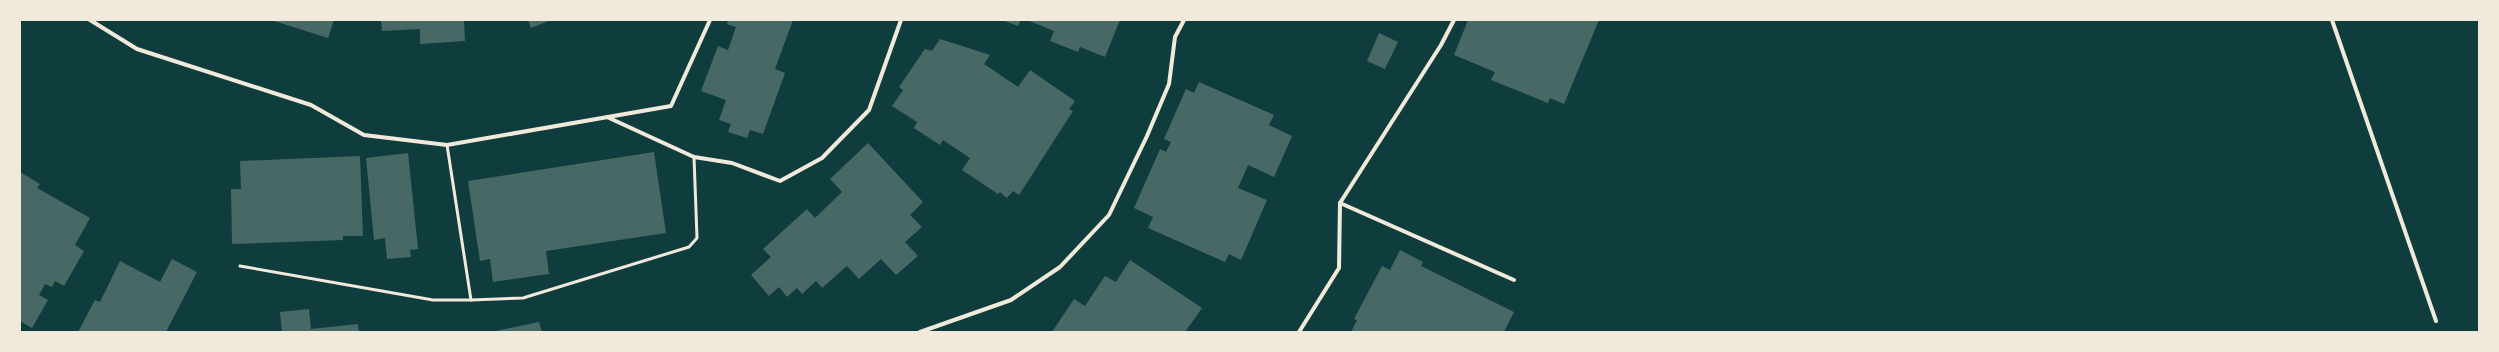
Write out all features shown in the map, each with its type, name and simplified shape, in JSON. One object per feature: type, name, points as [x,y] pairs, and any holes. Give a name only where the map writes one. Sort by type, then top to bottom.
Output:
[{"type":"street","points":[[90,20],[137,49],[311,105],[364,135],[447,145],[670,106],[710,20]]},
{"type":"street","points":[[606,117],[694,157],[732,163],[780,181],[822,158],[869,110],[901,20]]},
{"type":"street","points":[[920,332],[1011,300],[1060,267],[1109,215],[1147,136],[1169,84],[1175,37],[1184,20]]},
{"type":"street","points":[[1299,332],[1339,268],[1340,203],[1441,45],[1454,20]]},
{"type":"street","points":[[2332,20],[2436,321]]},
{"type":"street","points":[[1340,203],[1514,280]]},
{"type":"lane","points":[[447,145],[471,300]]},
{"type":"lane","points":[[240,266],[433,300],[523,298],[689,247],[697,238],[694,157]]},
{"type":"building","points":[[271,20],[334,20],[328,38]]},
{"type":"building","points":[[381,20],[464,20],[465,41],[420,44],[420,29],[382,31]]},
{"type":"building","points":[[528,20],[551,20],[531,28]]},
{"type":"building","points":[[728,20],[793,20],[775,69],[785,73],[763,134],[750,130],[747,138],[728,132],[731,124],[719,120],[726,100],[701,91],[718,46],[728,50],[736,27],[727,24]]},
{"type":"building","points":[[1002,20],[1021,20],[1018,26]]},
{"type":"building","points":[[1027,20],[1120,20],[1105,57],[1080,47],[1078,52],[1050,41],[1054,31]]},
{"type":"building","points":[[1468,20],[1599,20],[1564,104],[1550,98],[1548,103],[1491,80],[1495,72],[1454,55]]},
{"type":"building","points":[[1379,33],[1398,42],[1385,69],[1367,61]]},
{"type":"building","points":[[940,39],[990,55],[984,64],[1018,87],[1030,70],[1075,101],[1069,109],[1073,111],[1019,195],[1013,191],[1007,198],[1000,192],[998,194],[962,170],[970,158],[943,140],[940,145],[914,128],[917,122],[892,106],[903,90],[899,87],[925,49],[932,51]]},
{"type":"building","points":[[1199,82],[1274,115],[1269,125],[1292,136],[1274,177],[1248,165],[1238,188],[1267,200],[1241,260],[1229,254],[1225,262],[1148,228],[1153,217],[1134,208],[1160,149],[1166,152],[1171,142],[1164,139],[1186,89],[1194,93]]},
{"type":"building","points":[[868,143],[923,202],[910,215],[922,227],[905,242],[918,256],[896,275],[881,259],[859,279],[847,266],[822,288],[816,281],[802,294],[797,288],[787,297],[779,287],[769,296],[751,275],[771,257],[763,249],[807,209],[815,218],[842,192],[830,179]]},
{"type":"building","points":[[654,152],[666,233],[546,251],[549,274],[493,282],[490,259],[480,261],[468,181]]},
{"type":"building","points":[[408,153],[418,249],[410,250],[411,257],[387,259],[385,238],[374,240],[366,158]]},
{"type":"building","points":[[360,156],[363,236],[343,236],[343,240],[232,244],[231,189],[241,189],[240,161]]},
{"type":"building","points":[[20,172],[40,184],[37,188],[90,218],[75,245],[84,251],[64,286],[55,281],[52,287],[45,284],[39,295],[48,300],[32,328],[20,321]]},
{"type":"building","points":[[1400,250],[1423,262],[1421,266],[1514,312],[1504,332],[1351,332],[1357,320],[1354,319],[1382,266],[1390,270]]},
{"type":"building","points":[[172,259],[197,272],[166,332],[78,332],[95,300],[100,302],[120,261],[160,282]]},
{"type":"building","points":[[1130,260],[1202,308],[1185,332],[1052,332],[1074,299],[1085,306],[1105,276],[1116,282]]},
{"type":"building","points":[[309,309],[311,329],[358,324],[359,332],[282,332],[280,312]]},
{"type":"building","points":[[539,322],[542,332],[496,332],[496,331]]}]
